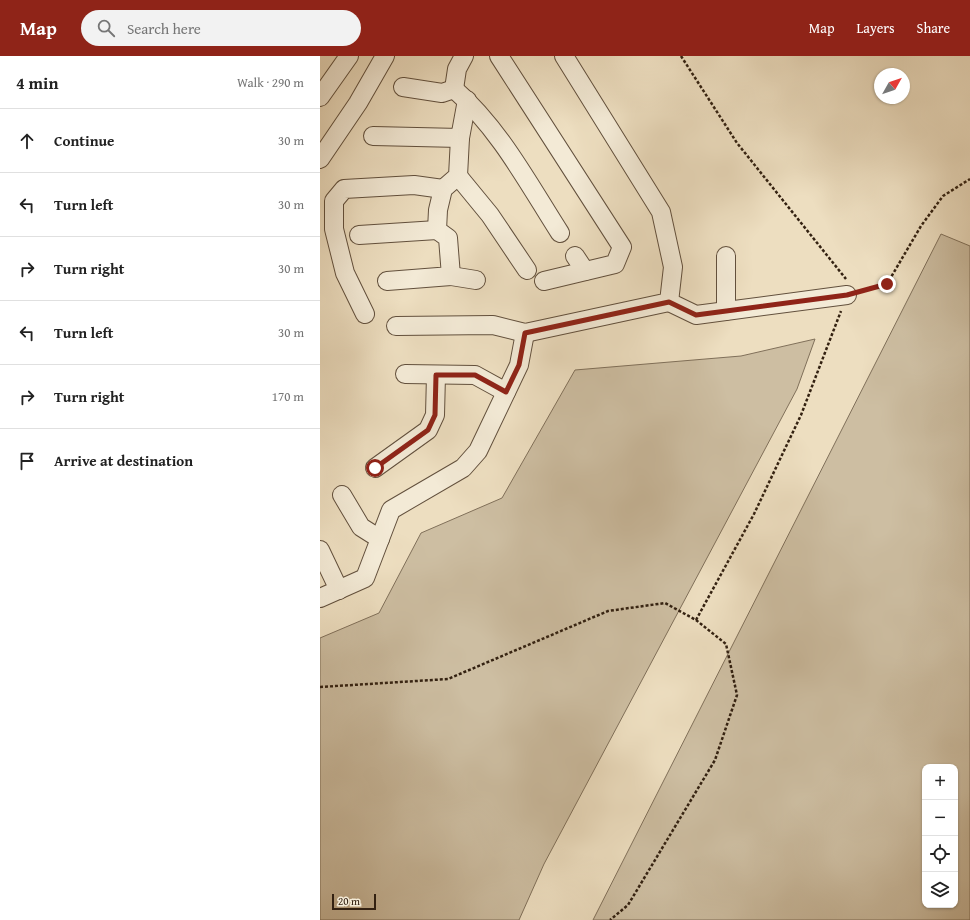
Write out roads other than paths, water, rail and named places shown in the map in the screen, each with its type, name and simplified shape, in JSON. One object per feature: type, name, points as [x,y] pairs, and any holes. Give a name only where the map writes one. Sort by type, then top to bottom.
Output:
[{"type":"lane","points":[[320,97],[349,56]]},
{"type":"lane","points":[[320,159],[358,103],[385,56]]},
{"type":"lane","points":[[464,56],[457,70],[460,94],[458,176],[490,215],[527,270]]},
{"type":"lane","points":[[498,56],[622,247],[615,264],[580,264],[544,281]]},
{"type":"lane","points":[[564,56],[661,212],[673,267],[669,302]]},
{"type":"lane","points":[[403,87],[442,93],[460,94],[503,144],[560,233]]},
{"type":"lane","points":[[373,136],[460,138]]},
{"type":"lane","points":[[437,230],[438,210],[443,189],[458,176]]},
{"type":"lane","points":[[365,314],[345,273],[334,230],[334,200],[344,189],[414,185],[443,189]]},
{"type":"lane","points":[[359,235],[437,230],[448,238],[451,276]]},
{"type":"lane","points":[[726,256],[726,311]]},
{"type":"lane","points":[[387,281],[451,276],[476,280]]},
{"type":"lane","points":[[396,326],[494,325],[525,333],[669,302],[696,315],[726,311],[847,288]]},
{"type":"lane","points":[[320,598],[365,578],[391,510],[463,468],[478,450],[519,365],[525,333]]},
{"type":"lane","points":[[405,374],[475,375],[506,392]]},
{"type":"lane","points":[[375,468],[428,430],[435,415],[436,375]]},
{"type":"lane","points":[[342,495],[361,527],[380,539]]},
{"type":"lane","points":[[320,550],[339,590]]}]
